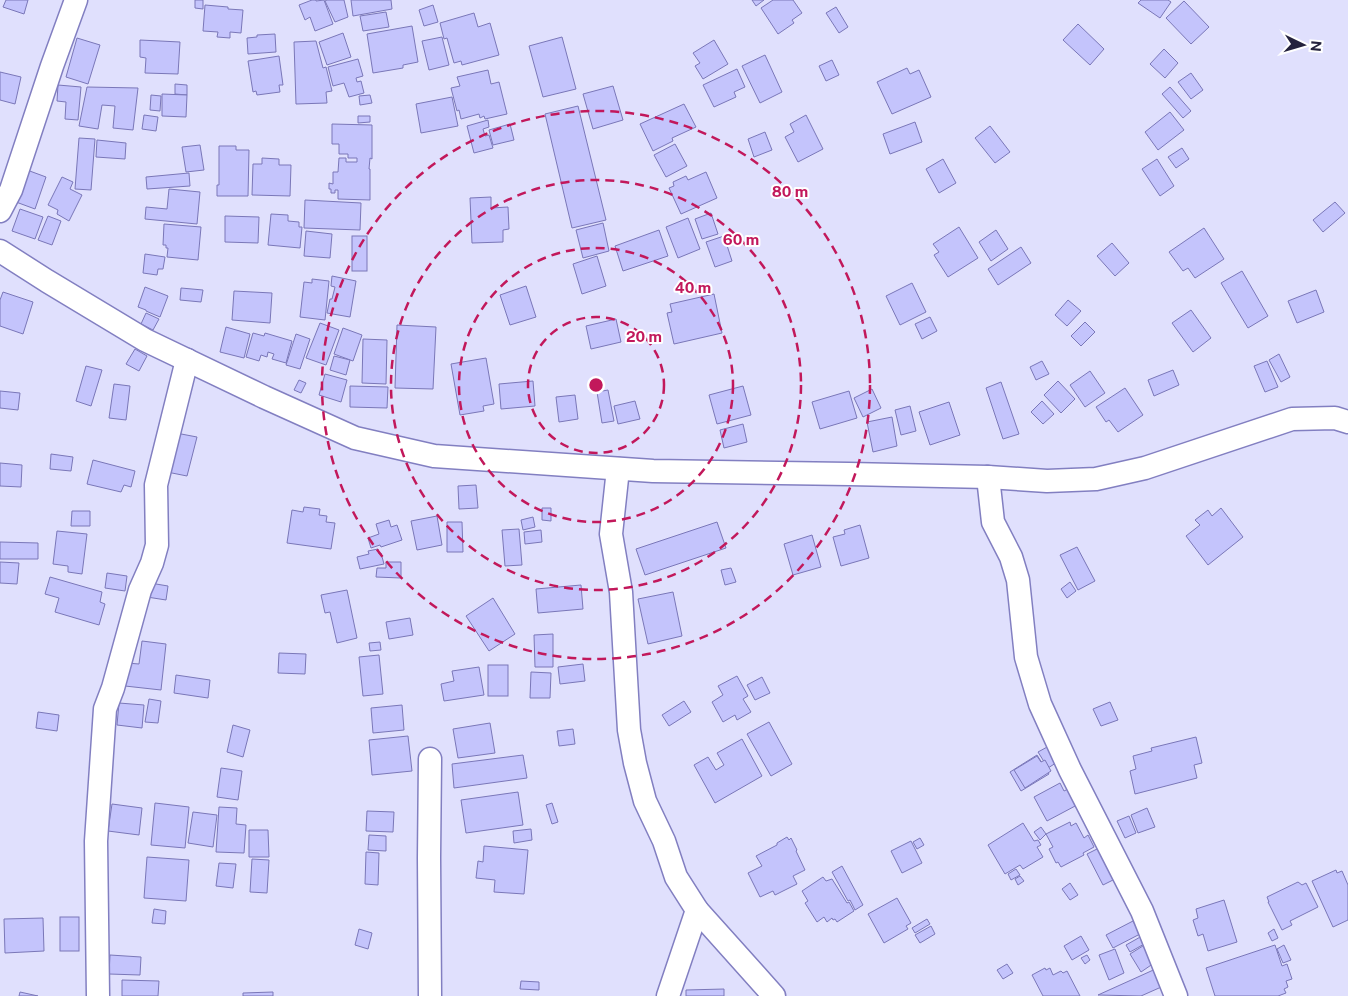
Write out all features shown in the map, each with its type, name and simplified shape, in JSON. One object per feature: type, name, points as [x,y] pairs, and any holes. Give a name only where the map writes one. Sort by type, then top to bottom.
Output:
[{"type":"street","points":[[0,211],[11,190],[76,0]]},
{"type":"street","points":[[0,251],[146,340],[264,397],[355,438],[434,456],[653,471],[988,477],[1047,480],[1096,479],[1145,468],[1292,419],[1334,418],[1348,422]]},
{"type":"street","points":[[98,996],[96,841],[105,709],[113,688],[140,590],[152,563],[157,545],[156,485],[187,360]]},
{"type":"street","points":[[618,469],[611,534],[621,592],[629,730],[645,801],[664,841],[676,877],[697,910],[774,996]]},
{"type":"street","points":[[988,477],[993,522],[1011,557],[1018,580],[1026,657],[1040,704],[1070,770],[1142,911],[1176,996]]},
{"type":"street","points":[[430,759],[428,858],[430,996]]},
{"type":"street","points":[[668,996],[697,910]]},
{"type":"building","points":[[6,0],[28,0],[24,14],[3,7]]},
{"type":"building","points":[[195,0],[203,0],[203,9],[195,8]]},
{"type":"building","points":[[312,0],[324,0],[333,24],[315,31],[310,17],[305,20],[299,5]]},
{"type":"building","points":[[344,0],[348,17],[335,22],[325,1]]},
{"type":"building","points":[[351,0],[391,0],[392,9],[353,16]]},
{"type":"building","points":[[752,0],[764,0],[756,6]]},
{"type":"building","points":[[773,0],[793,0],[802,13],[792,20],[794,23],[778,34],[761,8]]},
{"type":"building","points":[[1141,0],[1168,0],[1171,2],[1160,18],[1138,3]]},
{"type":"building","points":[[1184,1],[1209,27],[1191,44],[1166,18]]},
{"type":"building","points":[[205,5],[243,10],[241,33],[230,32],[230,38],[217,37],[218,32],[203,31]]},
{"type":"building","points":[[433,5],[438,22],[424,26],[419,10]]},
{"type":"building","points":[[836,7],[848,27],[839,33],[826,13]]},
{"type":"building","points":[[386,12],[389,27],[363,31],[360,16]]},
{"type":"building","points":[[474,13],[478,27],[490,23],[499,55],[462,65],[461,61],[454,63],[447,38],[444,39],[440,23]]},
{"type":"building","points":[[1078,24],[1104,49],[1090,65],[1063,40]]},
{"type":"building","points":[[412,26],[418,62],[403,65],[403,68],[373,73],[367,34]]},
{"type":"building","points":[[343,33],[351,57],[327,65],[319,42]]},
{"type":"building","points":[[275,34],[276,52],[248,54],[247,38],[257,37],[257,35]]},
{"type":"building","points":[[442,37],[449,65],[429,70],[422,41]]},
{"type":"building","points":[[562,37],[576,89],[543,97],[529,46]]},
{"type":"building","points":[[77,38],[100,45],[88,84],[66,77]]},
{"type":"building","points":[[140,40],[180,42],[178,74],[145,73],[146,58],[140,57]]},
{"type":"building","points":[[714,40],[728,64],[703,79],[695,66],[700,63],[693,53]]},
{"type":"building","points":[[316,41],[323,68],[326,67],[332,91],[326,92],[327,103],[296,104],[294,42]]},
{"type":"building","points":[[1164,49],[1178,63],[1165,78],[1150,64]]},
{"type":"building","points":[[765,55],[782,92],[760,103],[742,66]]},
{"type":"building","points":[[279,56],[283,85],[279,85],[280,92],[257,95],[256,91],[253,92],[248,61]]},
{"type":"building","points":[[358,59],[363,76],[356,78],[357,82],[361,81],[364,93],[349,97],[344,83],[333,86],[328,67]]},
{"type":"building","points":[[832,60],[839,75],[826,81],[819,66]]},
{"type":"building","points":[[907,68],[910,74],[919,70],[931,97],[892,114],[877,82]]},
{"type":"building","points":[[737,69],[745,87],[734,92],[736,97],[714,107],[703,85]]},
{"type":"building","points":[[488,70],[491,84],[499,82],[507,114],[485,119],[484,116],[480,118],[479,114],[461,119],[451,88],[460,86],[457,77]]},
{"type":"building","points":[[0,72],[21,77],[15,104],[0,100]]},
{"type":"building","points":[[1191,73],[1203,90],[1191,99],[1178,82]]},
{"type":"building","points":[[175,84],[187,85],[187,95],[175,94]]},
{"type":"building","points":[[58,85],[81,87],[78,120],[65,119],[66,102],[57,101]]},
{"type":"building","points":[[613,86],[623,120],[593,129],[583,94]]},
{"type":"building","points":[[87,87],[138,88],[133,130],[113,128],[115,106],[102,105],[98,129],[79,126]]},
{"type":"building","points":[[1170,87],[1191,111],[1183,118],[1162,94]]},
{"type":"building","points":[[162,94],[187,95],[186,117],[162,116]]},
{"type":"building","points":[[151,95],[161,96],[160,111],[150,110]]},
{"type":"building","points":[[370,95],[372,103],[360,105],[359,96]]},
{"type":"building","points":[[452,97],[458,126],[421,133],[416,104]]},
{"type":"building","points":[[684,104],[696,127],[672,138],[673,141],[653,151],[640,124]]},
{"type":"building","points":[[578,106],[606,220],[572,228],[545,114]]},
{"type":"building","points":[[1170,112],[1184,130],[1158,150],[1145,132]]},
{"type":"building","points":[[144,115],[158,117],[156,131],[142,129]]},
{"type":"building","points":[[806,115],[823,149],[798,162],[785,137],[794,132],[790,124]]},
{"type":"building","points":[[358,116],[370,116],[370,122],[358,123]]},
{"type":"building","points":[[488,120],[489,127],[483,129],[485,136],[489,135],[493,148],[474,153],[467,126]]},
{"type":"building","points":[[915,122],[922,142],[890,154],[883,134]]},
{"type":"building","points":[[332,124],[372,125],[372,159],[370,158],[369,169],[370,200],[338,199],[338,190],[335,190],[335,193],[331,193],[331,189],[329,189],[329,183],[333,184],[333,172],[338,172],[339,158],[346,158],[346,162],[357,162],[357,158],[348,158],[348,154],[339,154],[339,144],[332,144]]},
{"type":"building","points":[[510,124],[514,140],[493,145],[489,130]]},
{"type":"building","points":[[990,126],[1010,152],[995,163],[975,138]]},
{"type":"building","points":[[765,132],[772,150],[754,157],[748,139]]},
{"type":"building","points":[[79,138],[95,139],[91,190],[75,189]]},
{"type":"building","points":[[97,140],[126,143],[125,159],[96,157]]},
{"type":"building","points":[[675,144],[687,166],[666,177],[654,155]]},
{"type":"building","points":[[200,145],[204,170],[186,172],[182,147]]},
{"type":"building","points":[[219,146],[236,146],[236,150],[249,150],[248,196],[217,196],[217,185],[219,185]]},
{"type":"building","points":[[1182,148],[1189,159],[1176,168],[1168,157]]},
{"type":"building","points":[[262,158],[279,159],[279,165],[291,165],[290,196],[252,195],[253,164],[262,164]]},
{"type":"building","points":[[943,159],[956,183],[939,193],[926,169]]},
{"type":"building","points":[[1157,159],[1174,186],[1160,196],[1142,169]]},
{"type":"building","points":[[27,170],[46,177],[35,209],[16,202]]},
{"type":"building","points":[[706,172],[717,198],[681,214],[669,188],[674,186],[673,182],[686,176],[688,180]]},
{"type":"building","points":[[189,173],[190,186],[147,189],[146,177]]},
{"type":"building","points":[[62,177],[73,182],[70,189],[82,195],[69,221],[57,214],[58,210],[48,205]]},
{"type":"building","points":[[169,189],[200,192],[197,224],[145,219],[146,207],[167,209]]},
{"type":"building","points":[[491,197],[491,208],[508,207],[509,229],[503,230],[503,242],[472,243],[470,198]]},
{"type":"building","points":[[305,200],[361,203],[360,230],[304,228]]},
{"type":"building","points":[[1335,202],[1345,213],[1323,232],[1313,220]]},
{"type":"building","points":[[20,209],[43,217],[35,239],[12,231]]},
{"type":"building","points":[[711,213],[718,234],[702,239],[695,219]]},
{"type":"building","points":[[271,214],[288,215],[288,221],[299,222],[299,227],[302,227],[300,248],[268,245]]},
{"type":"building","points":[[48,216],[61,221],[52,245],[38,240]]},
{"type":"building","points":[[225,216],[259,217],[258,243],[225,242]]},
{"type":"building","points":[[688,218],[700,249],[678,258],[666,227]]},
{"type":"building","points":[[603,223],[609,251],[583,258],[576,230]]},
{"type":"building","points":[[164,224],[201,227],[198,260],[167,257],[168,248],[166,248],[166,245],[163,245]]},
{"type":"building","points":[[959,227],[978,258],[948,277],[934,255],[939,252],[933,244]]},
{"type":"building","points":[[1204,228],[1224,259],[1195,278],[1188,268],[1183,271],[1169,252]]},
{"type":"building","points":[[659,230],[668,256],[623,271],[615,246]]},
{"type":"building","points":[[996,230],[1008,249],[991,261],[979,242]]},
{"type":"building","points":[[306,231],[332,234],[330,258],[304,256]]},
{"type":"building","points":[[352,236],[367,236],[367,271],[352,271]]},
{"type":"building","points":[[724,236],[732,261],[715,267],[706,242]]},
{"type":"building","points":[[1112,243],[1129,263],[1115,276],[1097,256]]},
{"type":"building","points":[[1021,247],[1031,263],[998,285],[988,269]]},
{"type":"building","points":[[145,254],[165,257],[163,269],[158,269],[157,275],[143,273]]},
{"type":"building","points":[[597,256],[606,286],[582,294],[573,264]]},
{"type":"building","points":[[1242,271],[1268,316],[1248,328],[1221,283]]},
{"type":"building","points":[[332,276],[356,281],[350,317],[327,313],[335,287],[331,286]]},
{"type":"building","points":[[312,279],[329,281],[325,320],[300,317],[304,282],[312,283]]},
{"type":"building","points":[[912,283],[926,312],[900,325],[886,296]]},
{"type":"building","points":[[526,286],[536,317],[510,325],[500,295]]},
{"type":"building","points":[[145,287],[168,296],[160,317],[138,307]]},
{"type":"building","points":[[181,288],[203,290],[201,302],[180,300]]},
{"type":"building","points":[[1316,290],[1324,312],[1297,323],[1288,301]]},
{"type":"building","points":[[234,291],[272,293],[270,323],[232,320]]},
{"type":"building","points":[[3,292],[33,302],[23,334],[0,326],[0,300]]},
{"type":"building","points":[[714,294],[722,333],[674,344],[667,313],[672,312],[670,304]]},
{"type":"building","points":[[1068,300],[1081,311],[1067,326],[1055,315]]},
{"type":"building","points":[[1191,310],[1211,338],[1193,352],[1172,323]]},
{"type":"building","points":[[146,313],[159,319],[153,330],[141,324]]},
{"type":"building","points":[[930,317],[937,331],[922,339],[915,324]]},
{"type":"building","points":[[616,319],[621,342],[591,349],[586,326]]},
{"type":"building","points":[[1085,322],[1095,332],[1081,346],[1071,336]]},
{"type":"building","points":[[320,323],[339,330],[326,365],[306,358]]},
{"type":"building","points":[[397,325],[436,327],[433,389],[395,388]]},
{"type":"building","points":[[226,327],[250,334],[244,358],[220,352]]},
{"type":"building","points":[[343,328],[362,335],[353,361],[334,354]]},
{"type":"building","points":[[253,333],[264,336],[265,333],[292,341],[286,363],[272,359],[274,354],[268,352],[267,357],[261,355],[259,361],[246,357]]},
{"type":"building","points":[[296,334],[310,339],[300,369],[286,365]]},
{"type":"building","points":[[363,339],[387,340],[386,384],[362,383]]},
{"type":"building","points":[[135,349],[147,356],[139,371],[126,364]]},
{"type":"building","points":[[1279,354],[1290,377],[1281,382],[1269,360]]},
{"type":"building","points":[[334,356],[350,360],[346,375],[330,370]]},
{"type":"building","points":[[486,358],[494,404],[483,406],[484,411],[460,415],[451,364]]},
{"type":"building","points":[[1042,361],[1049,374],[1036,380],[1030,367]]},
{"type":"building","points":[[1267,361],[1278,387],[1265,392],[1254,366]]},
{"type":"building","points":[[86,366],[102,370],[91,406],[76,401]]},
{"type":"building","points":[[1173,370],[1179,385],[1154,396],[1148,380]]},
{"type":"building","points":[[1090,371],[1105,393],[1085,407],[1070,385]]},
{"type":"building","points":[[325,374],[347,380],[341,402],[319,395]]},
{"type":"building","points":[[299,380],[306,383],[301,393],[294,390]]},
{"type":"building","points":[[533,381],[535,406],[501,409],[499,384]]},
{"type":"building","points":[[1058,381],[1075,399],[1061,413],[1044,395]]},
{"type":"building","points":[[1001,382],[1019,434],[1003,439],[986,388]]},
{"type":"building","points":[[114,384],[130,386],[126,420],[109,418]]},
{"type":"building","points":[[350,386],[388,387],[387,408],[350,407]]},
{"type":"building","points":[[743,386],[751,415],[717,424],[709,395]]},
{"type":"building","points":[[1125,388],[1143,415],[1118,432],[1109,420],[1106,422],[1096,407]]},
{"type":"building","points":[[872,389],[881,408],[863,417],[854,398]]},
{"type":"building","points":[[608,390],[614,421],[602,423],[597,392]]},
{"type":"building","points":[[0,391],[20,393],[18,410],[0,408]]},
{"type":"building","points":[[849,391],[857,418],[820,429],[812,402]]},
{"type":"building","points":[[575,395],[578,419],[559,422],[556,397]]},
{"type":"building","points":[[635,401],[640,419],[618,424],[614,406]]},
{"type":"building","points":[[1042,401],[1054,414],[1043,424],[1031,412]]},
{"type":"building","points":[[949,402],[960,435],[930,445],[919,412]]},
{"type":"building","points":[[910,406],[916,431],[901,435],[895,410]]},
{"type":"building","points":[[892,417],[897,446],[873,452],[867,422]]},
{"type":"building","points":[[743,424],[747,442],[724,448],[720,430]]},
{"type":"building","points":[[176,433],[197,437],[187,476],[167,472]]},
{"type":"building","points":[[51,454],[73,457],[71,471],[50,469]]},
{"type":"building","points":[[93,460],[135,471],[131,487],[124,485],[121,492],[87,484]]},
{"type":"building","points":[[0,463],[22,465],[21,487],[0,486]]},
{"type":"building","points":[[476,485],[478,508],[459,509],[458,486]]},
{"type":"building","points":[[304,507],[320,509],[319,515],[327,516],[326,522],[335,523],[331,549],[287,543],[292,510],[303,512]]},
{"type":"building","points":[[542,508],[551,508],[551,521],[542,520]]},
{"type":"building","points":[[1221,508],[1243,537],[1208,565],[1186,536],[1200,525],[1195,520],[1208,510],[1212,516]]},
{"type":"building","points":[[72,511],[90,511],[90,526],[71,526]]},
{"type":"building","points":[[437,516],[442,545],[417,550],[411,521]]},
{"type":"building","points":[[533,517],[535,527],[523,530],[521,520]]},
{"type":"building","points":[[389,520],[391,527],[397,525],[402,540],[381,547],[380,545],[371,548],[368,538],[379,534],[376,524]]},
{"type":"building","points":[[447,522],[462,522],[463,552],[447,552]]},
{"type":"building","points":[[717,522],[726,548],[645,575],[636,549]]},
{"type":"building","points":[[860,525],[869,558],[841,566],[833,537],[845,534],[844,530]]},
{"type":"building","points":[[519,529],[522,565],[505,566],[502,530]]},
{"type":"building","points":[[541,530],[542,542],[525,544],[524,532]]},
{"type":"building","points":[[57,531],[87,534],[82,574],[68,572],[68,566],[53,564]]},
{"type":"building","points":[[812,535],[821,567],[793,575],[784,544]]},
{"type":"building","points":[[0,542],[38,543],[38,559],[0,559]]},
{"type":"building","points":[[1077,547],[1095,581],[1078,590],[1060,555]]},
{"type":"building","points":[[378,549],[384,564],[360,569],[357,557],[369,554],[368,551]]},
{"type":"building","points":[[0,562],[19,563],[17,584],[0,583]]},
{"type":"building","points":[[386,562],[401,562],[401,578],[376,577],[377,568],[386,568]]},
{"type":"building","points":[[731,568],[736,582],[725,585],[721,570]]},
{"type":"building","points":[[107,573],[127,576],[125,591],[105,588]]},
{"type":"building","points":[[50,577],[102,592],[100,602],[105,604],[99,625],[55,612],[59,598],[45,594]]},
{"type":"building","points":[[1070,582],[1076,591],[1067,598],[1061,589]]},
{"type":"building","points":[[150,583],[168,586],[166,600],[147,597]]},
{"type":"building","points":[[581,585],[583,609],[538,613],[536,589]]},
{"type":"building","points":[[347,590],[357,638],[337,643],[330,612],[325,613],[321,595]]},
{"type":"building","points":[[673,592],[682,636],[648,644],[638,599]]},
{"type":"building","points":[[493,598],[515,634],[489,651],[466,616]]},
{"type":"building","points":[[410,618],[413,635],[389,639],[386,622]]},
{"type":"building","points":[[553,634],[553,667],[535,667],[534,635]]},
{"type":"building","points":[[142,641],[166,644],[161,690],[125,686],[127,663],[139,664]]},
{"type":"building","points":[[380,642],[381,650],[370,651],[369,643]]},
{"type":"building","points":[[279,653],[306,654],[305,674],[278,673]]},
{"type":"building","points":[[379,655],[383,694],[363,696],[359,657]]},
{"type":"building","points":[[583,664],[585,681],[560,684],[558,667]]},
{"type":"building","points":[[488,665],[508,665],[508,696],[488,696]]},
{"type":"building","points":[[479,667],[484,695],[444,701],[441,684],[454,681],[452,671]]},
{"type":"building","points":[[531,672],[551,673],[550,698],[530,698]]},
{"type":"building","points":[[176,675],[210,680],[208,698],[174,693]]},
{"type":"building","points":[[737,676],[748,696],[743,699],[751,712],[737,720],[735,715],[723,722],[712,702],[723,695],[718,686]]},
{"type":"building","points":[[762,677],[770,693],[755,700],[747,685]]},
{"type":"building","points":[[149,699],[161,701],[158,723],[145,722]]},
{"type":"building","points":[[684,701],[691,712],[669,726],[662,715]]},
{"type":"building","points":[[1110,702],[1118,720],[1101,726],[1093,709]]},
{"type":"building","points":[[119,703],[144,705],[142,728],[117,725]]},
{"type":"building","points":[[402,705],[404,730],[373,733],[371,708]]},
{"type":"building","points":[[38,712],[59,715],[57,731],[36,728]]},
{"type":"building","points":[[769,722],[792,764],[771,776],[747,734]]},
{"type":"building","points":[[490,723],[495,753],[458,758],[453,729]]},
{"type":"building","points":[[233,725],[250,730],[243,757],[227,752]]},
{"type":"building","points":[[573,729],[575,744],[559,746],[557,731]]},
{"type":"building","points":[[408,736],[412,771],[372,775],[369,740]]},
{"type":"building","points":[[1196,737],[1202,763],[1194,765],[1197,778],[1135,794],[1130,771],[1136,769],[1133,756],[1152,751],[1151,748]]},
{"type":"building","points":[[742,739],[762,776],[715,803],[694,765],[708,757],[716,770],[724,765],[717,753]]},
{"type":"building","points":[[1049,746],[1059,761],[1048,768],[1038,752]]},
{"type":"building","points":[[523,755],[527,778],[454,788],[452,764]]},
{"type":"building","points":[[1037,755],[1049,774],[1021,791],[1010,772]]},
{"type":"building","points":[[1037,756],[1041,762],[1045,760],[1051,771],[1025,788],[1014,770]]},
{"type":"building","points":[[221,768],[242,771],[238,800],[217,797]]},
{"type":"building","points":[[1060,783],[1064,791],[1068,789],[1077,805],[1047,821],[1034,797]]},
{"type":"building","points":[[518,792],[523,825],[466,833],[461,800]]},
{"type":"building","points":[[155,803],[189,807],[185,848],[151,845]]},
{"type":"building","points":[[552,803],[558,822],[552,824],[546,805]]},
{"type":"building","points":[[112,804],[142,808],[139,835],[108,831]]},
{"type":"building","points":[[219,807],[237,808],[236,824],[246,825],[244,853],[216,852]]},
{"type":"building","points":[[1147,808],[1155,827],[1138,833],[1131,815]]},
{"type":"building","points":[[367,811],[394,812],[393,832],[366,831]]},
{"type":"building","points":[[193,812],[217,815],[213,847],[188,843]]},
{"type":"building","points":[[1129,816],[1136,833],[1125,838],[1117,821]]},
{"type":"building","points":[[1070,822],[1071,826],[1076,823],[1084,838],[1088,835],[1094,847],[1083,853],[1084,855],[1061,867],[1058,862],[1056,863],[1049,849],[1053,847],[1046,834]]},
{"type":"building","points":[[1023,823],[1034,841],[1038,840],[1041,845],[1037,847],[1043,857],[1023,869],[1020,865],[1005,874],[988,845]]},
{"type":"building","points":[[1041,827],[1046,834],[1040,840],[1034,832]]},
{"type":"building","points":[[531,829],[532,840],[514,843],[513,831]]},
{"type":"building","points":[[249,830],[268,830],[269,857],[249,857]]},
{"type":"building","points":[[369,835],[386,836],[386,851],[368,850]]},
{"type":"building","points":[[787,837],[789,840],[791,838],[805,870],[793,876],[797,884],[775,895],[773,891],[760,897],[748,873],[762,866],[756,856],[777,845],[777,843]]},
{"type":"building","points":[[920,838],[924,845],[917,849],[913,842]]},
{"type":"building","points":[[911,841],[922,863],[902,873],[891,851]]},
{"type":"building","points":[[1105,845],[1121,876],[1103,885],[1087,854]]},
{"type":"building","points":[[484,846],[528,850],[524,894],[494,892],[495,880],[476,878],[478,861],[483,862]]},
{"type":"building","points":[[366,852],[379,853],[378,885],[365,884]]},
{"type":"building","points":[[147,857],[189,860],[186,901],[144,898]]},
{"type":"building","points":[[252,859],[269,860],[267,893],[250,892]]},
{"type":"building","points":[[219,863],[236,864],[233,888],[216,886]]},
{"type":"building","points":[[842,866],[863,905],[855,910],[832,872]]},
{"type":"building","points":[[1016,869],[1020,875],[1011,880],[1008,874]]},
{"type":"building","points":[[1336,870],[1337,873],[1342,871],[1348,885],[1348,920],[1333,927],[1312,881]]},
{"type":"building","points":[[1020,876],[1024,881],[1018,885],[1015,879]]},
{"type":"building","points":[[823,877],[826,881],[832,879],[854,911],[837,922],[832,918],[827,922],[824,917],[817,922],[805,903],[808,901],[802,891]]},
{"type":"building","points":[[1298,882],[1302,885],[1306,883],[1318,907],[1290,921],[1292,925],[1282,930],[1267,897]]},
{"type":"building","points":[[1070,883],[1078,895],[1070,900],[1062,889]]},
{"type":"building","points":[[897,898],[911,923],[906,926],[908,929],[884,943],[868,914]]},
{"type":"building","points":[[1224,900],[1237,942],[1208,951],[1203,934],[1198,936],[1193,920],[1198,918],[1196,909]]},
{"type":"building","points":[[154,909],[166,911],[165,924],[152,923]]},
{"type":"building","points":[[60,917],[79,917],[79,951],[60,951]]},
{"type":"building","points":[[43,918],[44,951],[5,953],[4,919]]},
{"type":"building","points":[[927,919],[930,924],[915,933],[912,928]]},
{"type":"building","points":[[1133,921],[1140,934],[1113,948],[1106,935]]},
{"type":"building","points":[[931,926],[935,934],[920,943],[915,935]]},
{"type":"building","points":[[359,929],[372,933],[368,949],[355,945]]},
{"type":"building","points":[[1274,929],[1278,938],[1272,941],[1268,933]]},
{"type":"building","points":[[1081,936],[1089,950],[1072,960],[1064,946]]},
{"type":"building","points":[[1142,936],[1146,943],[1130,952],[1126,945]]},
{"type":"building","points":[[1146,944],[1157,961],[1141,972],[1130,954]]},
{"type":"building","points":[[1275,945],[1282,966],[1287,964],[1292,979],[1286,981],[1288,987],[1284,989],[1286,993],[1278,996],[1215,996],[1206,968]]},
{"type":"building","points":[[1284,945],[1291,960],[1283,963],[1277,949]]},
{"type":"building","points":[[1115,949],[1124,973],[1109,980],[1099,955]]},
{"type":"building","points":[[110,955],[141,957],[140,975],[109,974]]},
{"type":"building","points":[[1087,955],[1090,960],[1085,964],[1081,958]]},
{"type":"building","points":[[1007,964],[1013,973],[1003,979],[997,970]]},
{"type":"building","points":[[1160,967],[1168,984],[1141,996],[1098,995]]},
{"type":"building","points":[[1045,968],[1046,970],[1050,968],[1053,975],[1061,971],[1063,973],[1067,971],[1080,996],[1043,996],[1032,975]]},
{"type":"building","points":[[122,980],[159,981],[158,996],[122,996]]},
{"type":"building","points":[[521,981],[539,982],[539,990],[520,989]]},
{"type":"building","points":[[724,989],[724,996],[686,996],[686,990]]},
{"type":"building","points":[[20,992],[38,996],[19,996]]},
{"type":"building","points":[[273,992],[273,996],[243,996],[243,993]]}]
